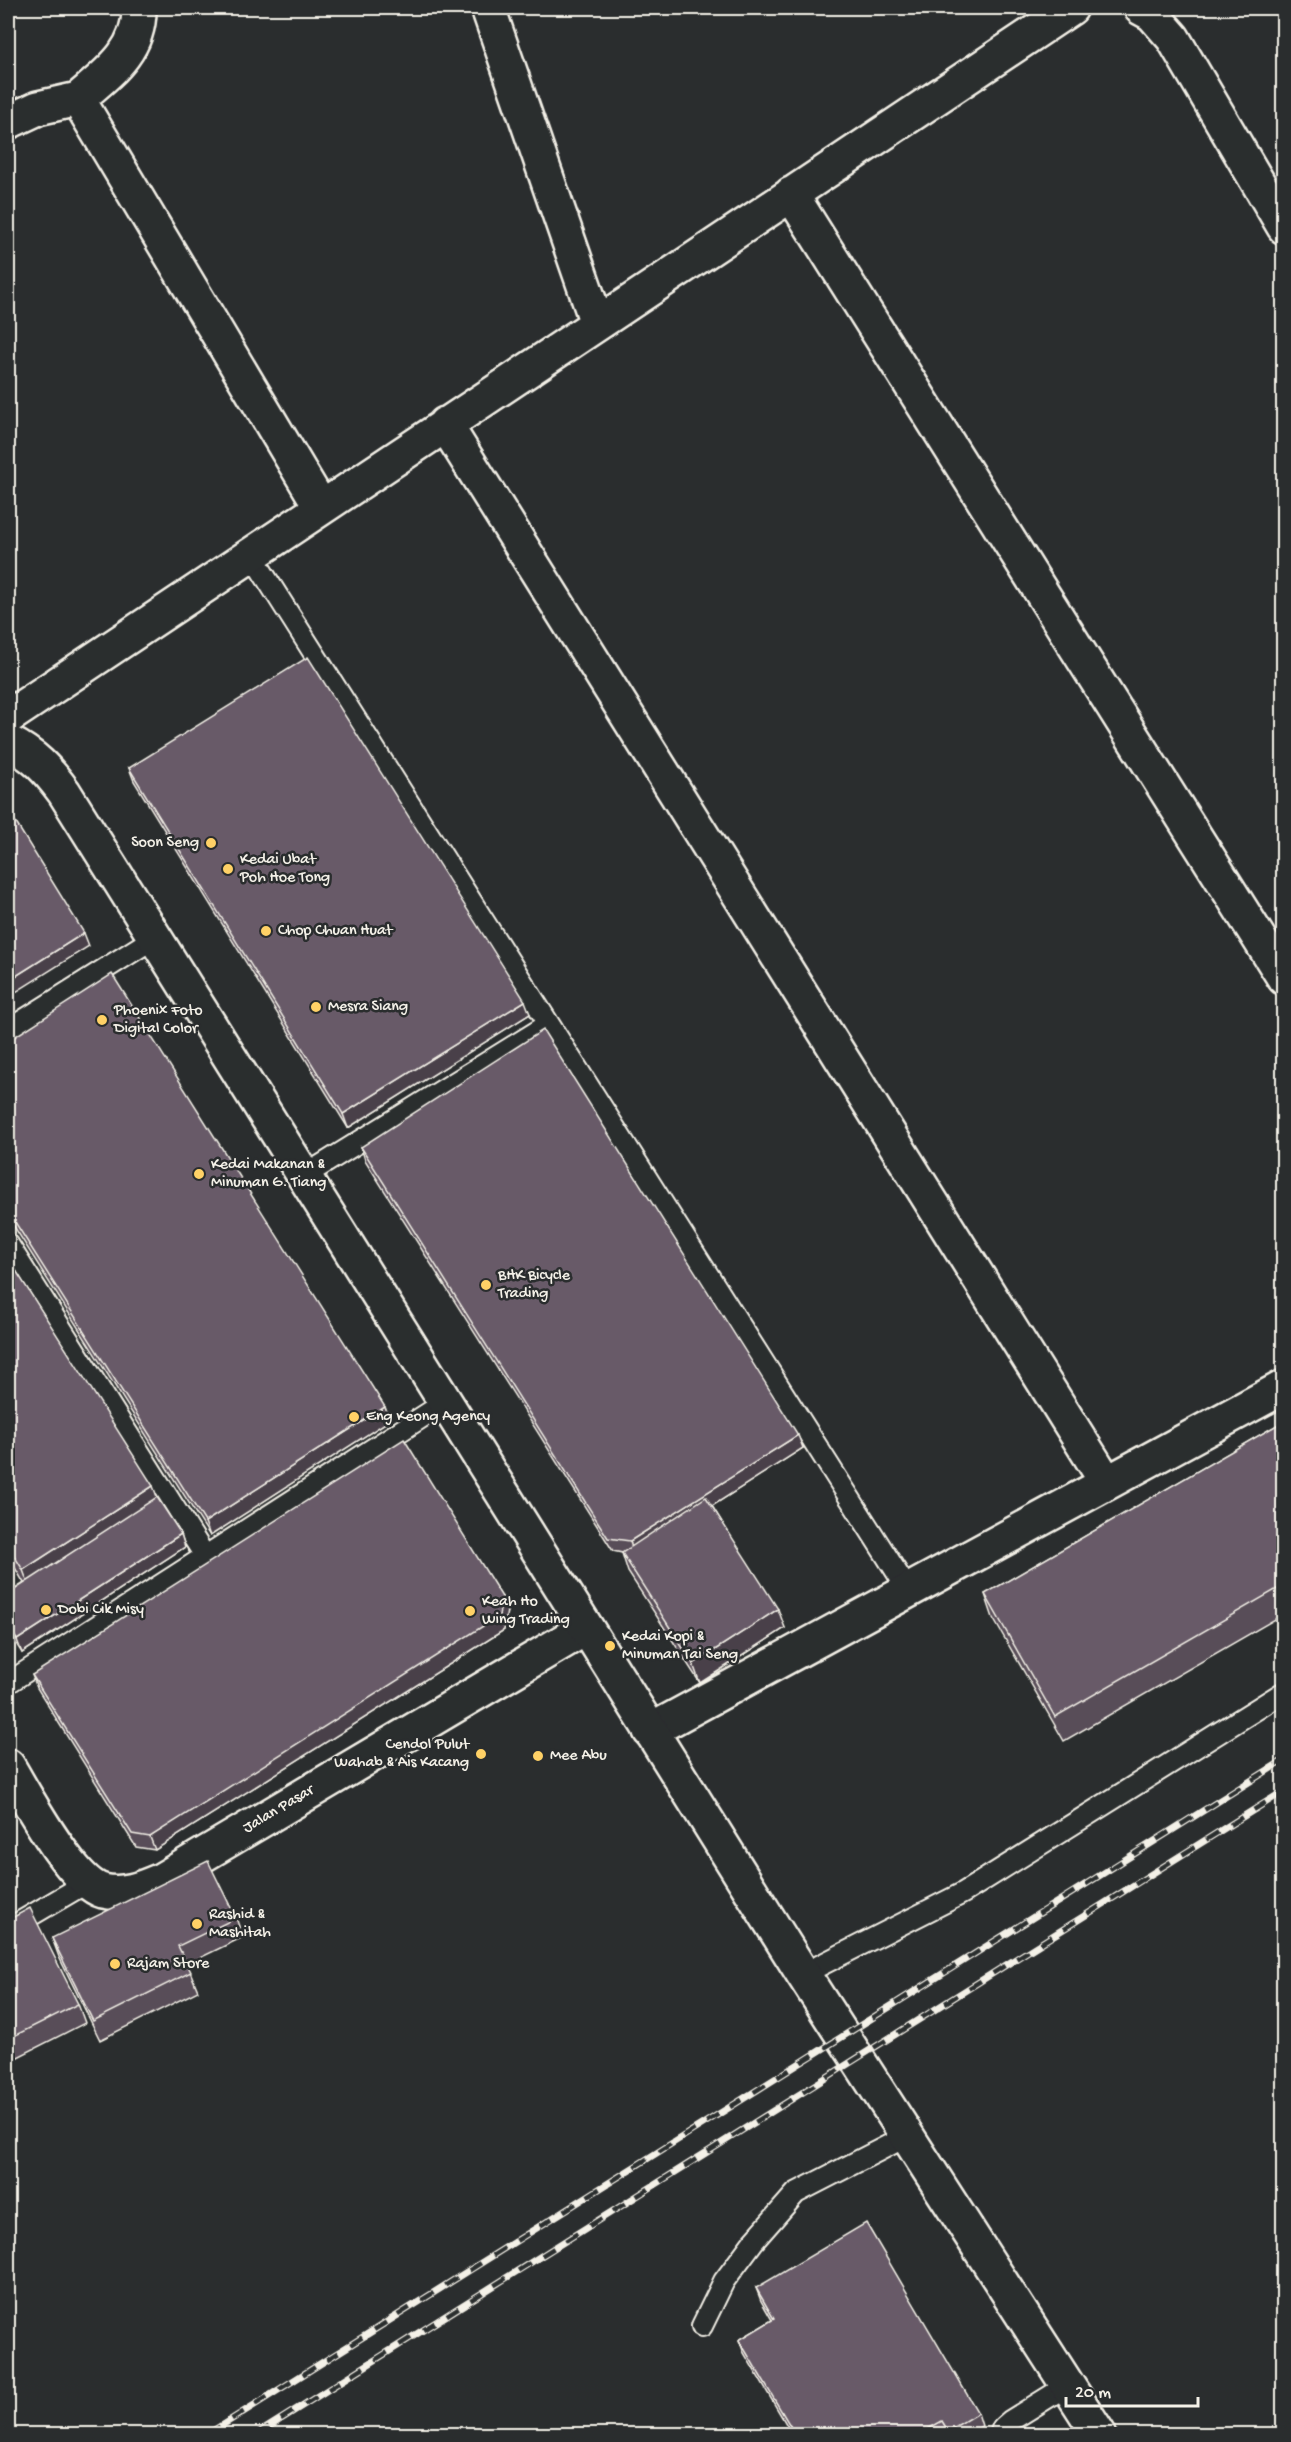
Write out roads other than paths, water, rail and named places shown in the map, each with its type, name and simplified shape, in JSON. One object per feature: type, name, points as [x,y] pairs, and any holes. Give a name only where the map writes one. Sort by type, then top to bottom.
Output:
[{"type":"street","points":[[8,122],[38,108],[78,99],[119,64],[133,43],[139,8]]},
{"type":"street","points":[[488,8],[597,323]]},
{"type":"street","points":[[8,717],[1071,8]]},
{"type":"street","points":[[1141,8],[1152,14],[1173,38],[1284,227]]},
{"type":"street","points":[[78,99],[321,507]]},
{"type":"street","points":[[791,194],[1284,978]]},
{"type":"street","points":[[445,424],[1107,1483]]},
{"type":"street","points":[[8,742],[28,752],[48,770],[64,792],[803,1974],[1099,2434]]},
{"type":"street","points":[[650,1731],[1284,1387]]},
{"type":"street","name":"Jalan Pasar","points":[[8,1766],[68,1863],[88,1882],[101,1890],[122,1893],[161,1880],[586,1628]]},
{"type":"lane","points":[[251,554],[908,1590]]},
{"type":"lane","points":[[8,1030],[154,938]]},
{"type":"lane","points":[[304,1176],[549,1024]]},
{"type":"lane","points":[[8,1244],[205,1556]]},
{"type":"lane","points":[[8,1683],[444,1402]]},
{"type":"lane","points":[[803,1974],[963,1893],[1284,1692]]},
{"type":"lane","points":[[8,1929],[88,1882]]},
{"type":"lane","points":[[702,2326],[724,2281],[753,2242],[796,2193],[907,2136]]},
{"type":"lane","points":[[1000,2434],[1003,2427],[1010,2421],[1068,2385]]},
{"type":"railway","points":[[208,2434],[1284,1760]]},
{"type":"railway","points":[[257,2434],[1284,1791]]},
{"type":"place","name":"Soon Seng","points":[[211,843]]},
{"type":"place","name":"Kedai Ubat Poh Hoe Tong","points":[[228,869]]},
{"type":"place","name":"Chop Chuan Huat","points":[[266,931]]},
{"type":"place","name":"Mesra Siang","points":[[316,1007]]},
{"type":"place","name":"Phoenix Foto Digital Color","points":[[102,1020]]},
{"type":"place","name":"Kedai Makanan & Minuman G. Tiang","points":[[199,1174]]},
{"type":"place","name":"BHK Bicycle Trading","points":[[486,1285]]},
{"type":"place","name":"Eng Keong Agency","points":[[354,1417]]},
{"type":"place","name":"Dobi Cik Misy","points":[[46,1610]]},
{"type":"place","name":"Keah Ho Wing Trading","points":[[470,1611]]},
{"type":"place","name":"Kedai Kopi & Minuman Tai Seng","points":[[610,1646]]},
{"type":"place","name":"Cendol Pulut Wahab & Ais Kacang","points":[[481,1754]]},
{"type":"place","name":"Mee Abu","points":[[538,1756]]},
{"type":"place","name":"Rashid & Mashitah","points":[[197,1924]]},
{"type":"place","name":"Rajam Store","points":[[115,1964]]}]
